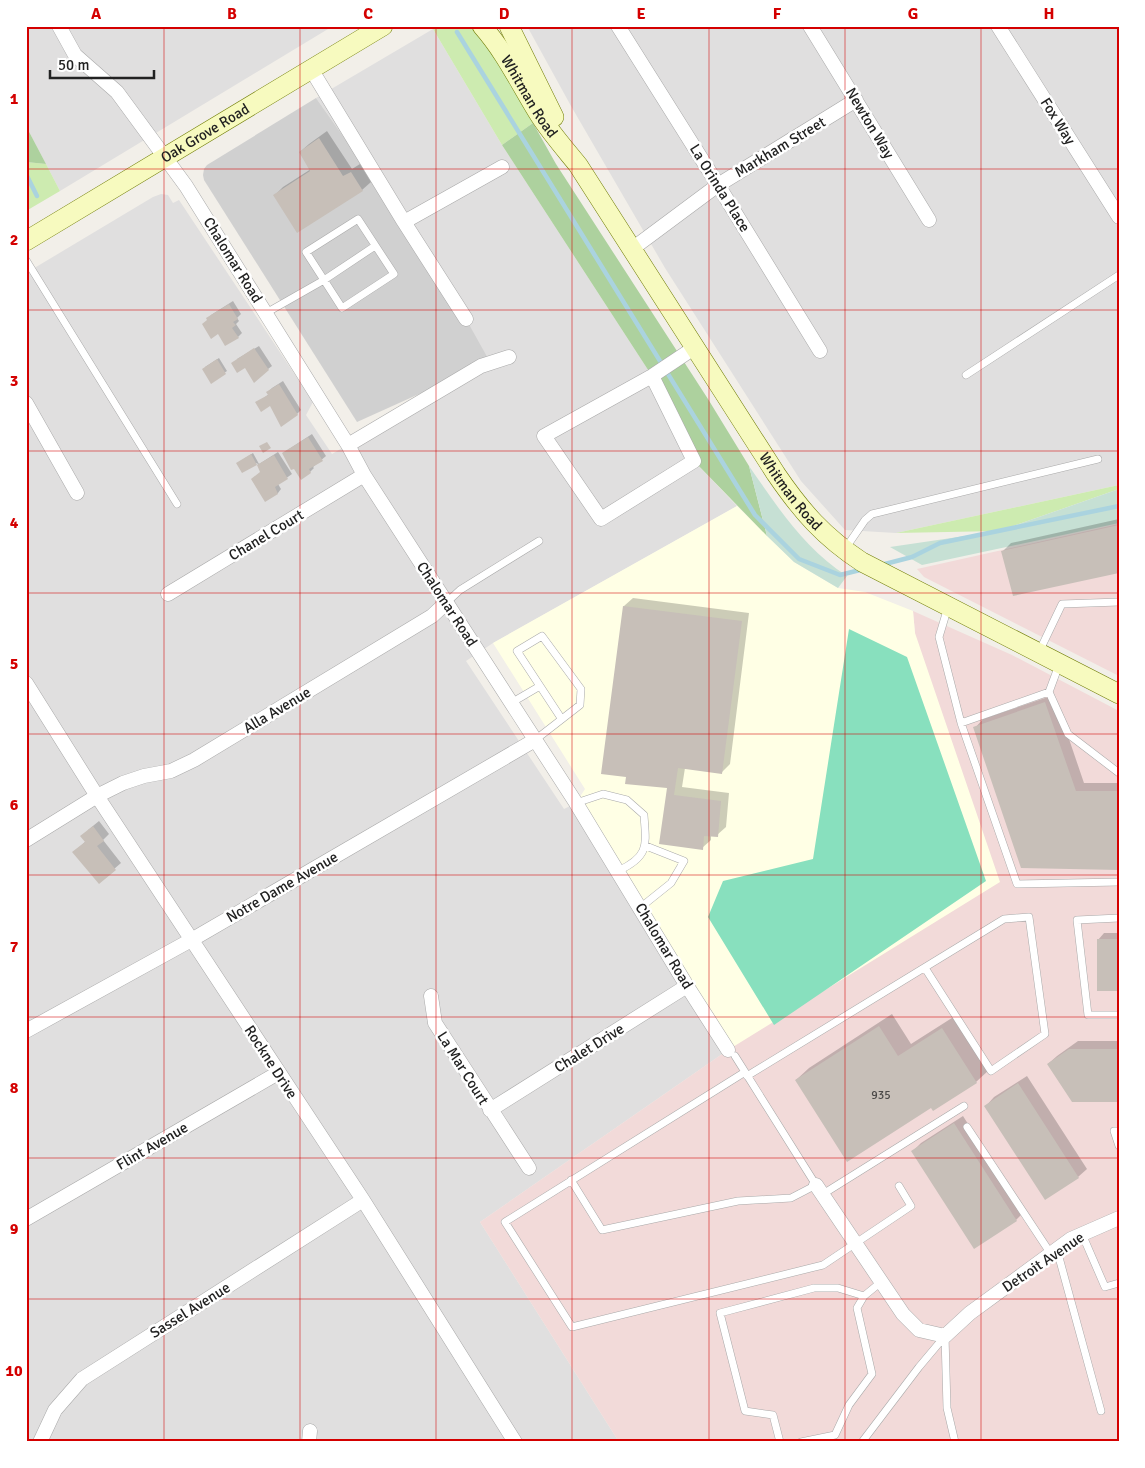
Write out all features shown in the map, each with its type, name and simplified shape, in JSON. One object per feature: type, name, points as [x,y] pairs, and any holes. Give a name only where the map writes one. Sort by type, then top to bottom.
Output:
[{"type":"street","name":"Chalomar Road","points":[[59,26],[75,55],[117,92],[186,186],[348,445],[364,475],[576,803],[641,907],[687,986],[732,1053]]},
{"type":"street","name":"Oak Grove Road","points":[[26,242],[383,26]]},
{"type":"street","name":"Whitman Road","points":[[482,26],[508,62],[541,118],[578,165],[632,249],[688,352],[791,496],[825,535],[862,562],[1119,694]]},
{"type":"street","name":"La Orinda Place","points":[[618,26],[820,351]]},
{"type":"street","name":"Newton Way","points":[[810,26],[929,220]]},
{"type":"street","name":"Fox Way","points":[[998,26],[1119,216]]},
{"type":"street","name":"Whitman Road","points":[[508,29],[578,165]]},
{"type":"street","points":[[311,69],[404,222],[466,319]]},
{"type":"street","name":"Markham Street","points":[[632,249],[718,185],[856,100]]},
{"type":"street","points":[[404,222],[502,167]]},
{"type":"street","points":[[652,376],[694,461],[601,519],[544,436],[652,376],[688,352]]},
{"type":"street","points":[[348,445],[481,366],[509,357]]},
{"type":"street","points":[[26,403],[77,493]]},
{"type":"street","name":"Chanel Court","points":[[168,594],[364,475]]},
{"type":"street","name":"Alla Avenue","points":[[26,840],[97,796],[123,783],[171,770],[194,760],[432,616],[446,603]]},
{"type":"street","name":"Rockne Drive","points":[[26,683],[97,796],[193,939],[278,1073],[363,1200],[515,1442]]},
{"type":"street","name":"Notre Dame Avenue","points":[[26,1031],[193,939],[535,740]]},
{"type":"street","name":"Chalet Drive","points":[[490,1110],[687,986]]},
{"type":"street","name":"La Mar Court","points":[[431,996],[435,1023],[529,1168]]},
{"type":"street","name":"Flint Avenue","points":[[26,1219],[278,1073]]},
{"type":"street","points":[[819,1189],[903,1314],[919,1330],[946,1336]]},
{"type":"street","name":"Sassel Avenue","points":[[40,1442],[55,1410],[82,1378],[363,1200]]},
{"type":"street","name":"Detroit Avenue","points":[[946,1336],[970,1313],[1071,1239],[1119,1218]]},
{"type":"lane","points":[[358,219],[394,274],[342,308],[324,280],[306,252],[358,219]]},
{"type":"lane","points":[[266,314],[324,280],[376,246]]},
{"type":"lane","points":[[26,260],[177,504]]},
{"type":"lane","points":[[966,375],[1119,275]]},
{"type":"lane","points":[[844,550],[864,520],[872,514],[1098,459]]},
{"type":"lane","points":[[446,603],[460,590],[539,541]]},
{"type":"lane","points":[[1038,653],[1062,604],[1119,602]]},
{"type":"lane","points":[[948,607],[939,637],[961,723],[1017,884],[1119,882]]},
{"type":"lane","points":[[535,740],[580,705],[581,689],[542,636],[517,652],[561,718]]},
{"type":"lane","points":[[1060,664],[1049,692],[1068,734],[1119,774]]},
{"type":"lane","points":[[511,703],[540,686]]},
{"type":"lane","points":[[961,723],[1049,692]]},
{"type":"lane","points":[[576,803],[603,794],[626,800],[644,815],[646,846],[633,864],[618,871]]},
{"type":"lane","points":[[641,907],[671,883],[684,861],[646,846]]},
{"type":"lane","points":[[899,1186],[911,1206],[823,1265],[572,1327],[505,1222],[571,1180],[1004,919],[1029,917],[1045,1034],[990,1071],[925,968]]},
{"type":"lane","points":[[1119,918],[1077,920],[1088,1015],[1119,1015]]},
{"type":"lane","points":[[732,1053],[819,1189]]},
{"type":"lane","points":[[571,1180],[602,1230],[738,1201],[791,1198],[819,1189],[964,1106]]},
{"type":"lane","points":[[967,1127],[1054,1252],[1102,1411]]},
{"type":"lane","points":[[1119,1131],[1114,1132],[1119,1146]]},
{"type":"lane","points":[[1082,1234],[1105,1287],[1119,1284]]},
{"type":"lane","points":[[801,1442],[834,1435],[849,1405],[872,1374],[858,1308],[864,1296],[881,1282]]},
{"type":"lane","points":[[780,1442],[774,1415],[745,1411],[720,1313],[814,1288],[838,1288],[864,1296]]},
{"type":"lane","points":[[862,1442],[919,1367],[946,1336]]},
{"type":"lane","points":[[946,1336],[947,1408],[955,1442]]},
{"type":"shaded area","points":[[26,26],[333,26],[60,191],[26,126]]},
{"type":"shaded area","points":[[527,26],[1119,26],[1119,485],[896,533],[845,530],[801,481],[665,268]]},
{"type":"shaded area","points":[[433,29],[502,145],[652,376],[694,461],[737,506],[493,643],[466,661],[564,809],[576,803],[728,1050],[480,1222],[619,1442],[26,1442],[26,273],[153,197],[161,194],[168,195],[173,203],[179,200],[313,402],[306,415],[332,454],[481,366],[404,222],[316,98]]},
{"type":"shaded area","points":[[316,98],[404,222],[466,319],[490,362],[357,422],[204,180],[203,175],[207,165]]},
{"type":"shaded area","points":[[749,466],[805,540],[831,565],[847,576],[838,588],[794,562],[767,536]]},
{"type":"shaded area","points":[[1119,489],[1119,523],[922,565],[890,547],[999,531]]},
{"type":"shaded area","points":[[737,506],[794,562],[838,588],[865,592],[913,611],[915,633],[1000,882],[728,1050],[576,803],[585,789],[493,643]]},
{"type":"shaded area","points":[[1119,524],[1119,676],[924,577],[917,569]]},
{"type":"shaded area","points":[[913,611],[1012,655],[1119,711],[1119,1442],[619,1442],[480,1222],[728,1050],[915,633]]},
{"type":"green space","points":[[466,25],[477,31],[495,54],[533,123],[502,145],[433,29],[439,26]]},
{"type":"green space","points":[[533,123],[556,164],[708,399],[749,466],[767,536],[694,461],[652,376],[502,145]]},
{"type":"green space","points":[[26,126],[46,164],[26,162]]},
{"type":"green space","points":[[26,162],[46,164],[60,191],[26,211]]},
{"type":"green space","points":[[1119,485],[1119,489],[999,531],[896,533]]},
{"type":"green space","points":[[849,629],[907,657],[986,881],[774,1025],[708,917],[723,881],[813,859]]},
{"type":"building","points":[[319,138],[343,176],[351,172],[363,191],[297,233],[273,195],[310,171],[299,152]]},
{"type":"building","points":[[229,304],[238,319],[233,322],[236,325],[232,328],[239,338],[225,346],[218,334],[211,339],[202,324],[207,320],[206,318]]},
{"type":"building","points":[[254,348],[269,370],[254,383],[245,368],[237,373],[231,363]]},
{"type":"building","points":[[217,359],[226,374],[211,384],[202,369]]},
{"type":"building","points":[[279,384],[298,415],[281,427],[270,406],[261,412],[255,402],[268,395],[266,392]]},
{"type":"building","points":[[308,437],[323,461],[309,469],[311,473],[301,480],[294,469],[291,470],[282,453]]},
{"type":"building","points":[[267,442],[271,448],[263,453],[259,446]]},
{"type":"building","points":[[251,454],[257,465],[242,473],[236,463]]},
{"type":"building","points":[[274,455],[288,479],[275,487],[278,494],[265,502],[251,479],[260,472],[257,465]]},
{"type":"building","points":[[1119,525],[1119,573],[1013,596],[1001,551]]},
{"type":"building","points":[[623,606],[742,621],[722,774],[678,768],[674,795],[721,801],[718,837],[704,836],[703,850],[659,844],[667,788],[625,784],[626,777],[601,774]]},
{"type":"building","points":[[1045,702],[1076,791],[1119,791],[1119,870],[1021,868],[973,727]]},
{"type":"building","points":[[93,826],[104,841],[97,846],[116,870],[99,884],[72,852],[85,842],[80,836]]},
{"type":"building","points":[[1097,939],[1119,939],[1119,991],[1097,991]]},
{"type":"building","points":[[879,1026],[898,1056],[942,1028],[977,1083],[933,1111],[931,1108],[847,1162],[795,1080]]},
{"type":"building","points":[[1069,1049],[1119,1049],[1119,1102],[1072,1102],[1047,1064]]},
{"type":"building","points":[[1018,1083],[1079,1178],[1045,1200],[984,1106]]},
{"type":"building","points":[[954,1123],[1017,1221],[974,1249],[911,1151]]},
{"type":"waterway","points":[[457,32],[755,515],[799,559],[840,575],[864,569]]},
{"type":"waterway","points":[[26,174],[37,196]]},
{"type":"waterway","points":[[881,565],[912,557],[940,543],[1119,506]]}]
